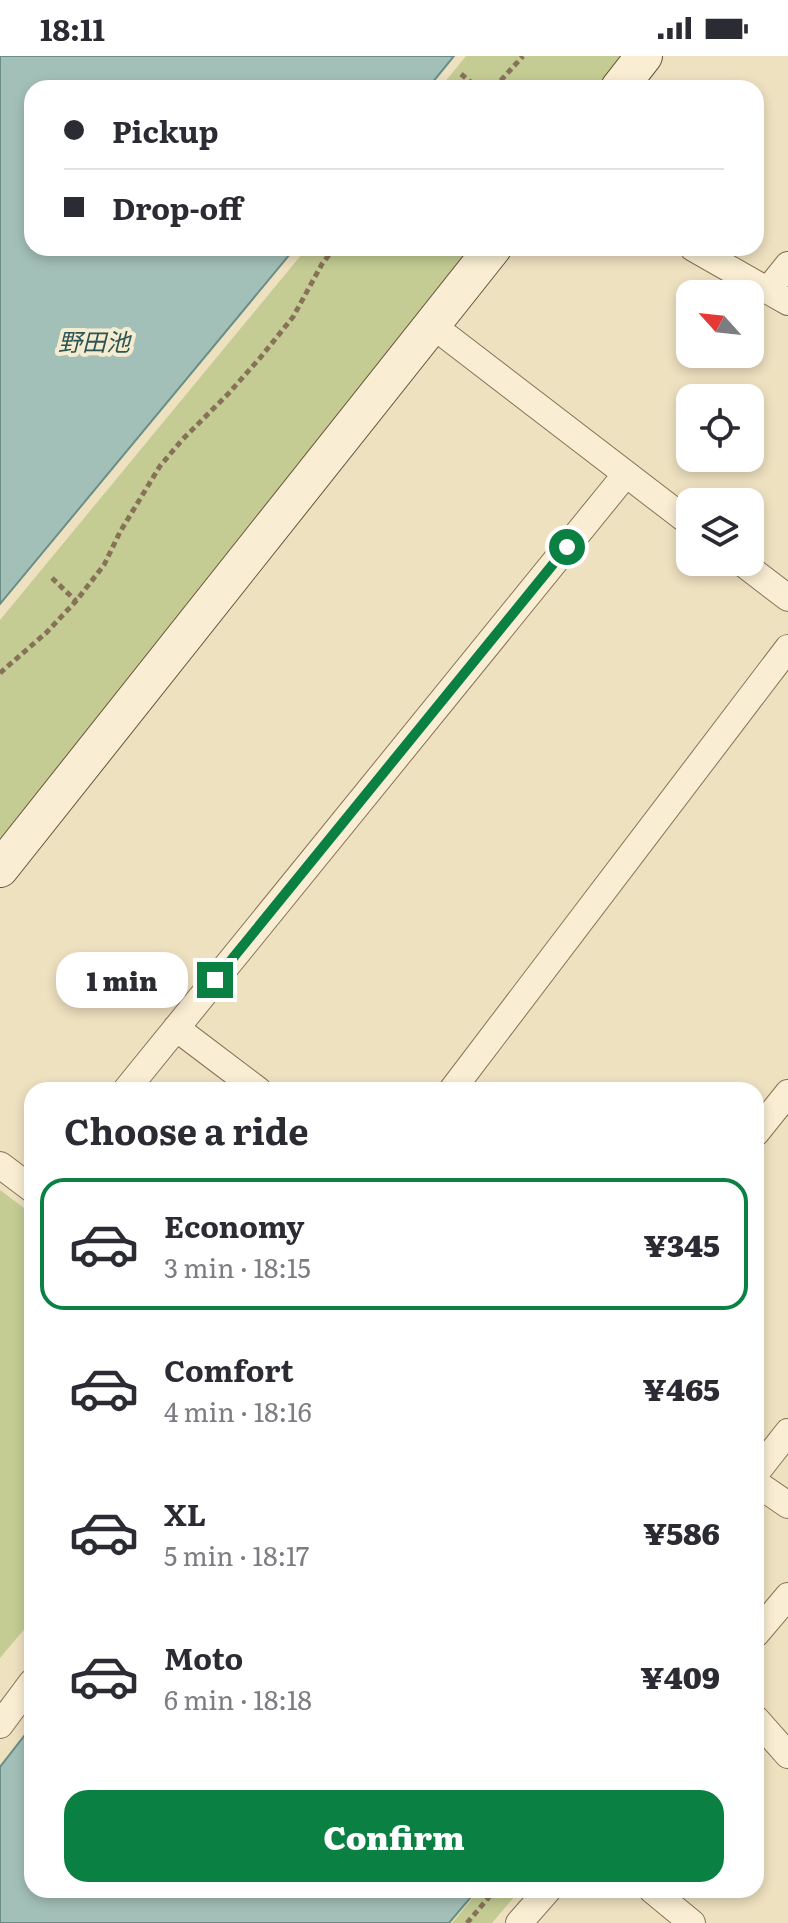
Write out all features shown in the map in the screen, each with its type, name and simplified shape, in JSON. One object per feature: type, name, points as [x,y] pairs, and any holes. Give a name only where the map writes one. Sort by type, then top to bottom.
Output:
[{"type":"street","points":[[625,80],[644,56]]},
{"type":"street","points":[[0,869],[487,256]]},
{"type":"street","points":[[707,256],[778,296],[788,265]]},
{"type":"street","points":[[432,325],[676,512]]},
{"type":"street","points":[[132,1082],[626,474]]},
{"type":"street","points":[[759,576],[788,598]]},
{"type":"street","points":[[458,1082],[788,648]]},
{"type":"street","points":[[176,1028],[247,1082]]},
{"type":"street","points":[[764,1123],[788,1093]]},
{"type":"street","points":[[0,1165],[24,1183]]},
{"type":"street","points":[[764,1463],[788,1432]]},
{"type":"street","points":[[764,1488],[788,1505]]},
{"type":"street","points":[[764,1624],[788,1596]]},
{"type":"street","points":[[0,1725],[24,1693]]},
{"type":"street","points":[[764,1728],[788,1755]]},
{"type":"street","points":[[519,1923],[541,1898]]},
{"type":"street","points":[[662,1898],[692,1923]]},
{"type":"path","points":[[501,80],[523,56]]},
{"type":"path","points":[[461,74],[468,80]]},
{"type":"path","points":[[0,673],[47,632],[76,601],[104,565],[160,466],[260,358],[293,317],[328,256]]},
{"type":"path","points":[[52,578],[76,601]]},
{"type":"path","points":[[467,1923],[488,1898]]},
{"type":"green space","points":[[466,56],[621,56],[602,80],[446,80]]},
{"type":"green space","points":[[300,256],[463,256],[0,841],[0,620]]},
{"type":"green space","points":[[0,1190],[24,1208],[24,1630],[0,1658]]},
{"type":"green space","points":[[472,1898],[513,1898],[492,1923],[452,1923]]},
{"type":"water","name":"野田池","points":[[0,56],[454,56],[434,80],[24,80],[24,256],[288,256],[0,604]]},
{"type":"water","points":[[24,1736],[24,1898],[470,1898],[449,1923],[0,1923],[0,1767]]},
{"type":"route","points":[[215,980],[567,547]]}]
